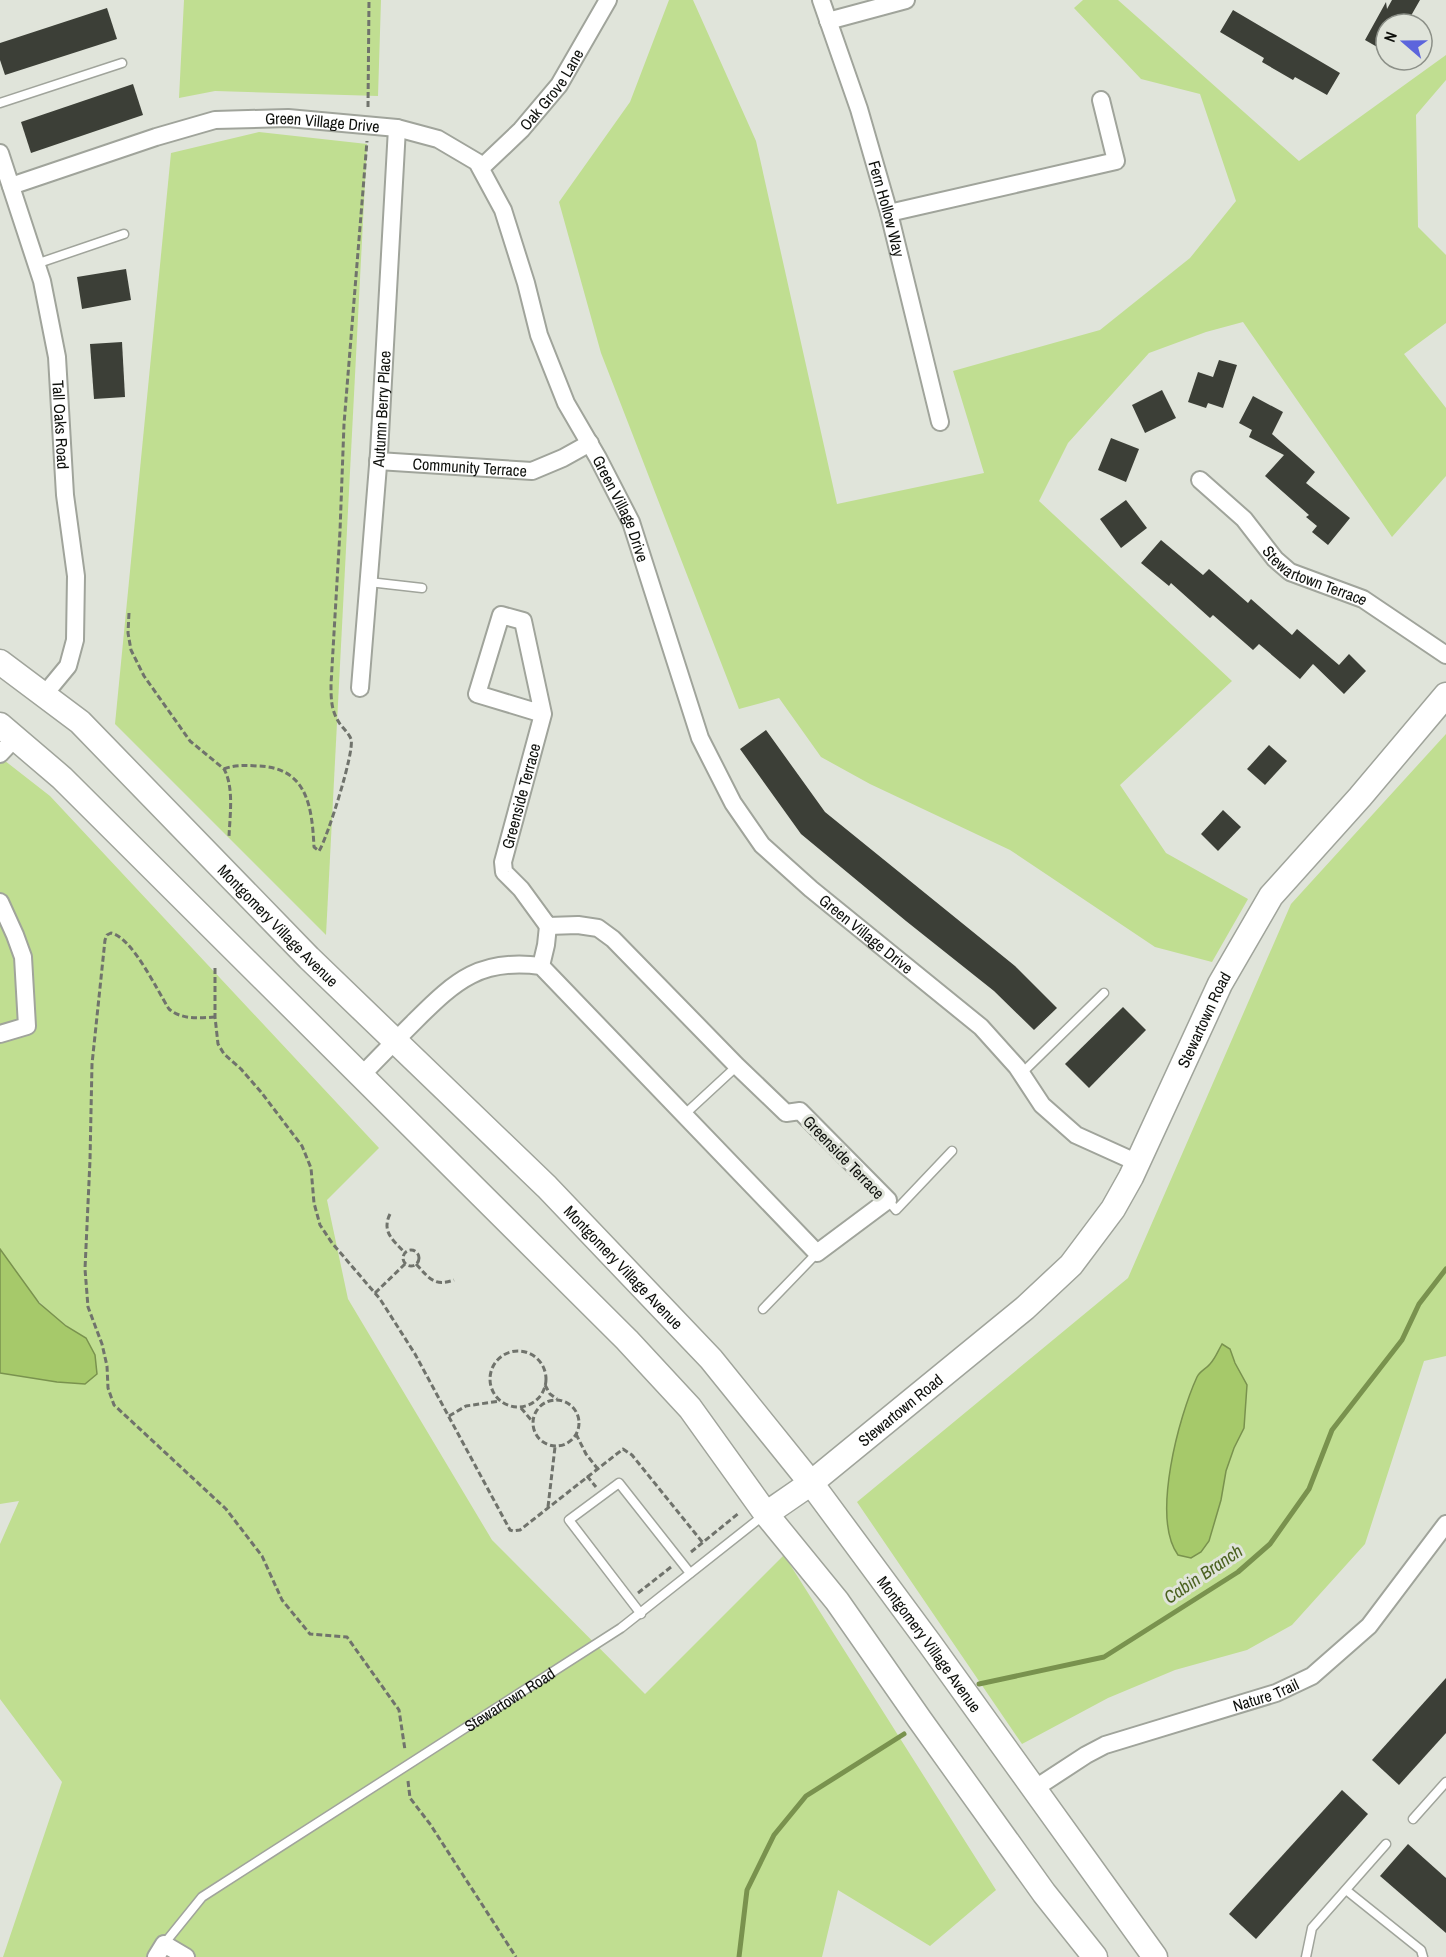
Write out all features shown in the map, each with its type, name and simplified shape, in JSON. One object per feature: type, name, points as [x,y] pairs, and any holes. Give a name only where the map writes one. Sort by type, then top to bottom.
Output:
[{"type":"main road","name":"Montgomery Village Avenue","points":[[0,662],[80,722],[309,958],[547,1187],[711,1359],[811,1483],[1155,1957]]},
{"type":"main road","name":"Stewartown Road","points":[[766,1514],[811,1483],[1025,1308],[1071,1265],[1113,1209],[1138,1163],[1220,984],[1271,896],[1360,797],[1446,695]]},
{"type":"main road","points":[[5,739],[62,778],[627,1340],[690,1408],[766,1514],[837,1601],[1037,1883],[1095,1957]]},
{"type":"street","name":"Oak Grove Lane","points":[[481,168],[521,130],[559,86],[608,0]]},
{"type":"street","name":"Fern Hollow Way","points":[[821,0],[859,109],[889,213],[940,422]]},
{"type":"street","points":[[828,21],[906,0]]},
{"type":"street","points":[[889,213],[1116,161],[1101,100]]},
{"type":"street","name":"Green Village Drive","points":[[11,186],[156,136],[215,120],[288,118],[397,128],[438,139],[477,162],[503,210],[543,345],[566,403],[590,443],[631,522],[699,738],[733,803],[762,845],[811,889],[981,1027],[1021,1074],[1042,1105],[1076,1135],[1138,1163]]},
{"type":"street","name":"Autumn Berry Place","points":[[360,688],[378,461],[397,128]]},
{"type":"street","name":"Tall Oaks Road","points":[[0,153],[42,281],[57,357],[65,495],[76,576],[75,640],[68,666],[44,695]]},
{"type":"street","name":"Community Terrace","points":[[378,461],[532,471],[590,443]]},
{"type":"street","name":"Stewartown Terrace","points":[[1200,480],[1244,519],[1275,559],[1290,572],[1363,599],[1446,655]]},
{"type":"street","name":"Greenside Terrace","points":[[543,714],[477,694],[501,615],[523,621],[543,714],[502,862],[504,872],[521,889],[548,926],[598,927],[613,939],[786,1113],[800,1111],[888,1200],[817,1253]]},
{"type":"street","points":[[0,902],[23,957],[27,1026],[0,1034]]},
{"type":"street","points":[[541,966],[548,926]]},
{"type":"street","points":[[361,1076],[439,996],[458,981],[479,970],[518,963],[541,966],[817,1253]]},
{"type":"street","name":"Nature Trail","points":[[1034,1789],[1086,1755],[1106,1745],[1276,1693],[1312,1676],[1369,1626],[1446,1524]]},
{"type":"street","points":[[160,1951],[186,1957]]},
{"type":"lane","points":[[0,103],[122,63]]},
{"type":"lane","points":[[36,264],[124,234]]},
{"type":"lane","points":[[369,582],[422,588]]},
{"type":"lane","points":[[1021,1074],[1104,993]]},
{"type":"lane","points":[[685,1114],[737,1066]]},
{"type":"lane","points":[[888,1200],[896,1210],[952,1151]]},
{"type":"lane","points":[[763,1309],[817,1253]]},
{"type":"lane","points":[[641,1614],[569,1520],[619,1483],[690,1573]]},
{"type":"lane","name":"Stewartown Road","points":[[160,1951],[202,1897],[407,1767],[641,1614],[766,1514]]},
{"type":"lane","points":[[1413,1819],[1446,1782]]},
{"type":"lane","points":[[1306,1957],[1312,1928],[1386,1844]]},
{"type":"lane","points":[[1346,1890],[1421,1950],[1423,1957]]},
{"type":"path","points":[[224,769],[241,766],[273,766],[294,777],[307,798],[313,827],[314,848],[319,851],[333,815],[352,750],[351,738],[334,713],[331,703],[331,684],[344,424],[369,125],[369,0]]},
{"type":"path","points":[[129,613],[128,633],[131,650],[144,676],[190,741],[224,769],[228,779],[230,836]]},
{"type":"path","points":[[215,1017],[195,1018],[174,1013],[169,1009],[133,951],[117,935],[111,933],[107,935],[92,1064],[85,1269],[88,1307],[105,1356],[110,1395],[114,1405],[226,1509],[262,1556],[282,1600],[310,1634],[347,1637],[399,1710],[410,1798],[430,1824],[516,1957]]},
{"type":"path","points":[[215,968],[215,1017],[218,1044],[224,1054],[241,1069],[288,1126],[307,1156],[313,1177],[314,1203],[320,1225],[332,1243],[375,1293],[415,1354],[510,1530],[520,1530],[623,1449],[629,1452],[703,1543]]},
{"type":"path","points":[[390,1214],[386,1230],[405,1253]]},
{"type":"path","points":[[405,1264],[403,1258],[410,1250],[417,1253],[416,1264]]},
{"type":"path","points":[[375,1293],[405,1264]]},
{"type":"path","points":[[405,1264],[411,1266],[416,1264]]},
{"type":"path","points":[[416,1264],[433,1280],[442,1283],[454,1280]]},
{"type":"path","points":[[524,1352],[536,1358],[542,1365],[545,1385],[538,1399],[531,1404],[513,1407],[500,1401],[492,1391],[490,1377],[494,1364],[504,1354],[524,1352]]},
{"type":"path","points":[[545,1385],[550,1394],[568,1403],[578,1414],[576,1434],[570,1441],[555,1447],[538,1437],[534,1431],[533,1422],[541,1406],[547,1402],[559,1400]]},
{"type":"path","points":[[449,1416],[466,1406],[500,1401]]},
{"type":"path","points":[[520,1407],[533,1422]]},
{"type":"path","points":[[576,1434],[586,1454],[597,1468]]},
{"type":"path","points":[[548,1507],[555,1447]]},
{"type":"path","points":[[630,1599],[738,1515],[740,1506]]},
{"type":"shaded area","points":[[184,0],[381,0],[378,96],[215,91],[179,98]]},
{"type":"shaded area","points":[[669,0],[693,0],[756,141],[837,504],[984,473],[953,371],[1100,330],[1190,258],[1236,201],[1200,94],[1141,79],[1074,8],[1083,0],[1118,0],[1299,161],[1422,72],[1434,72],[1434,64],[1446,55],[1446,80],[1416,115],[1418,227],[1446,255],[1446,323],[1404,354],[1446,408],[1446,476],[1392,537],[1243,322],[1206,332],[1149,353],[1068,443],[1039,501],[1232,681],[1120,785],[1166,853],[1248,899],[1212,962],[1155,947],[1010,850],[870,784],[821,757],[779,698],[739,709],[601,353],[559,202],[630,102]]},
{"type":"shaded area","points":[[259,132],[367,144],[326,935],[115,724],[171,153]]},
{"type":"shaded area","points":[[1446,734],[1446,1356],[1424,1361],[1365,1544],[1292,1625],[1247,1650],[1175,1670],[1108,1698],[1022,1744],[857,1502],[1128,1278],[1291,904]]},
{"type":"shaded area","points":[[0,757],[50,796],[379,1148],[327,1200],[348,1299],[492,1540],[645,1694],[784,1555],[996,1890],[930,1946],[838,1890],[822,1957],[3,1957],[62,1782],[0,1699],[0,1544],[19,1501],[0,1504],[0,1373],[57,1382],[86,1338],[47,1310],[18,1276],[0,1249]]},
{"type":"shaded area","points":[[0,1249],[39,1303],[66,1326],[86,1338],[95,1355],[97,1374],[85,1384],[0,1373]]},
{"type":"shaded area","points":[[1222,1344],[1230,1349],[1247,1385],[1244,1428],[1226,1471],[1221,1500],[1209,1541],[1201,1552],[1191,1558],[1178,1555],[1170,1538],[1167,1493],[1176,1441],[1190,1394],[1197,1377],[1212,1362]]},
{"type":"building","points":[[1392,0],[1420,0],[1413,12],[1380,12],[1386,2],[1387,9]]},
{"type":"building","points":[[107,8],[117,39],[5,75],[0,60],[0,43]]},
{"type":"building","points":[[1233,10],[1340,73],[1327,95],[1295,77],[1293,80],[1262,62],[1264,58],[1220,32]]},
{"type":"building","points":[[1374,24],[1374,45],[1365,40]]},
{"type":"building","points":[[133,84],[143,115],[31,153],[21,122]]},
{"type":"building","points":[[126,269],[131,300],[82,309],[77,277]]},
{"type":"building","points":[[122,342],[125,397],[94,399],[90,344]]},
{"type":"building","points":[[1219,360],[1237,365],[1223,408],[1208,403],[1206,408],[1188,402],[1198,372],[1213,377]]},
{"type":"building","points":[[1162,390],[1176,418],[1145,433],[1132,405]]},
{"type":"building","points":[[1253,396],[1283,412],[1272,434],[1315,472],[1306,483],[1350,518],[1328,545],[1312,532],[1317,526],[1306,517],[1309,515],[1265,476],[1284,455],[1249,437],[1252,430],[1239,423]]},
{"type":"building","points":[[1111,438],[1139,449],[1126,482],[1098,470]]},
{"type":"building","points":[[1126,500],[1147,528],[1121,548],[1100,519]]},
{"type":"building","points":[[1161,540],[1203,575],[1209,569],[1248,603],[1251,599],[1292,635],[1297,629],[1339,665],[1349,654],[1366,671],[1344,694],[1313,664],[1300,679],[1259,644],[1253,650],[1213,615],[1210,618],[1171,583],[1169,586],[1141,563]]},
{"type":"building","points":[[766,730],[825,812],[1015,966],[1057,1008],[1034,1030],[994,991],[801,834],[740,749]]},
{"type":"building","points":[[1269,745],[1287,761],[1265,785],[1247,769]]},
{"type":"building","points":[[1223,810],[1241,827],[1218,851],[1201,834]]},
{"type":"building","points":[[1123,1007],[1146,1030],[1089,1088],[1065,1064]]},
{"type":"building","points":[[1446,1678],[1446,1733],[1399,1785],[1372,1760]]},
{"type":"building","points":[[1342,1790],[1368,1814],[1256,1939],[1229,1914]]},
{"type":"building","points":[[1408,1844],[1446,1878],[1446,1933],[1380,1876]]},
{"type":"waterway","name":"Cabin Branch","points":[[979,1684],[1104,1657],[1238,1572],[1270,1544],[1309,1489],[1332,1430],[1402,1340],[1419,1304],[1446,1269]]},
{"type":"waterway","name":"Cabin Branch","points":[[739,1957],[747,1890],[774,1835],[806,1796],[904,1734]]}]
